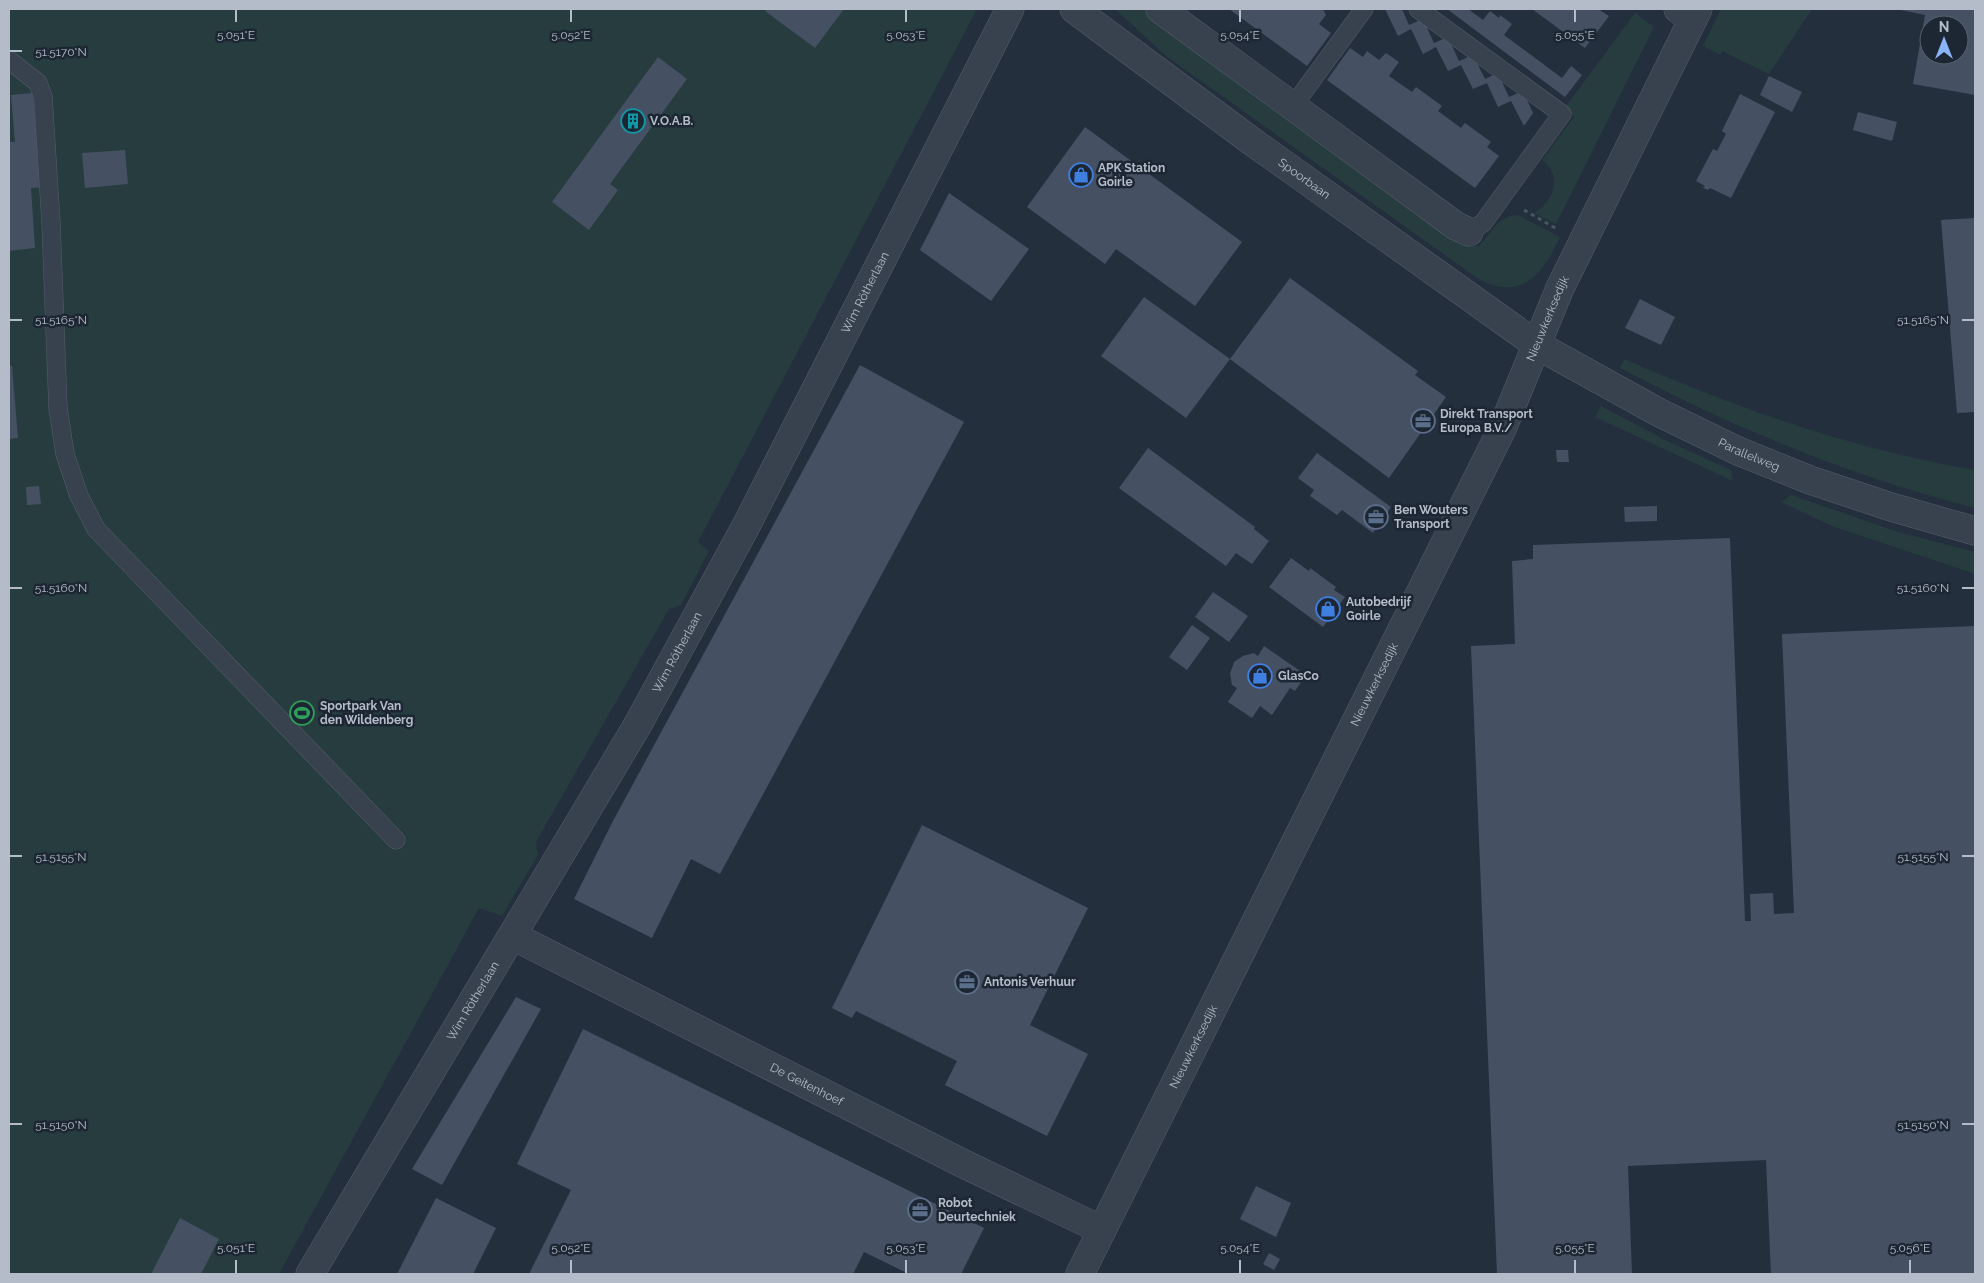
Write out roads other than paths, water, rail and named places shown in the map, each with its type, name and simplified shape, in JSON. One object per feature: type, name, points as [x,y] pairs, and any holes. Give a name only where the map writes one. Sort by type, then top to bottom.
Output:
[{"type":"street","name":"Wim Rötherlaan","points":[[310,1274],[637,726],[741,534],[1010,9]]},
{"type":"street","name":"Spoorbaan","points":[[1074,9],[1250,140],[1537,345]]},
{"type":"street","points":[[1160,9],[1456,226],[1469,232]]},
{"type":"street","name":"Nieuwkerksedijk","points":[[1080,1274],[1502,429],[1560,288],[1689,12]]},
{"type":"street","name":"Parallelweg","points":[[1537,345],[1658,412],[1738,451],[1819,483],[1891,507],[1975,531]]},
{"type":"street","name":"De Geitenhoef","points":[[513,936],[964,1164],[1102,1230]]},
{"type":"lane","points":[[1294,106],[1364,9]]},
{"type":"lane","points":[[1418,9],[1562,114],[1483,223],[1469,232]]},
{"type":"lane","points":[[9,60],[38,82],[43,96],[51,223],[58,408],[65,454],[85,509],[96,529],[396,840]]},
{"type":"place","name":"V.O.A.B.","points":[[633,121]]},
{"type":"place","name":"APK Station Goirle","points":[[1081,175]]},
{"type":"place","name":"Direkt Transport Europa B.V./","points":[[1423,421]]},
{"type":"place","name":"Ben Wouters Transport","points":[[1376,517]]},
{"type":"place","name":"Autobedrijf Goirle","points":[[1328,609]]},
{"type":"place","name":"GlasCo","points":[[1260,676]]},
{"type":"place","name":"Sportpark Van den Wildenberg","points":[[302,713]]},
{"type":"place","name":"Antonis Verhuur","points":[[967,982]]},
{"type":"place","name":"Robot Deurtechniek","points":[[920,1210]]}]
